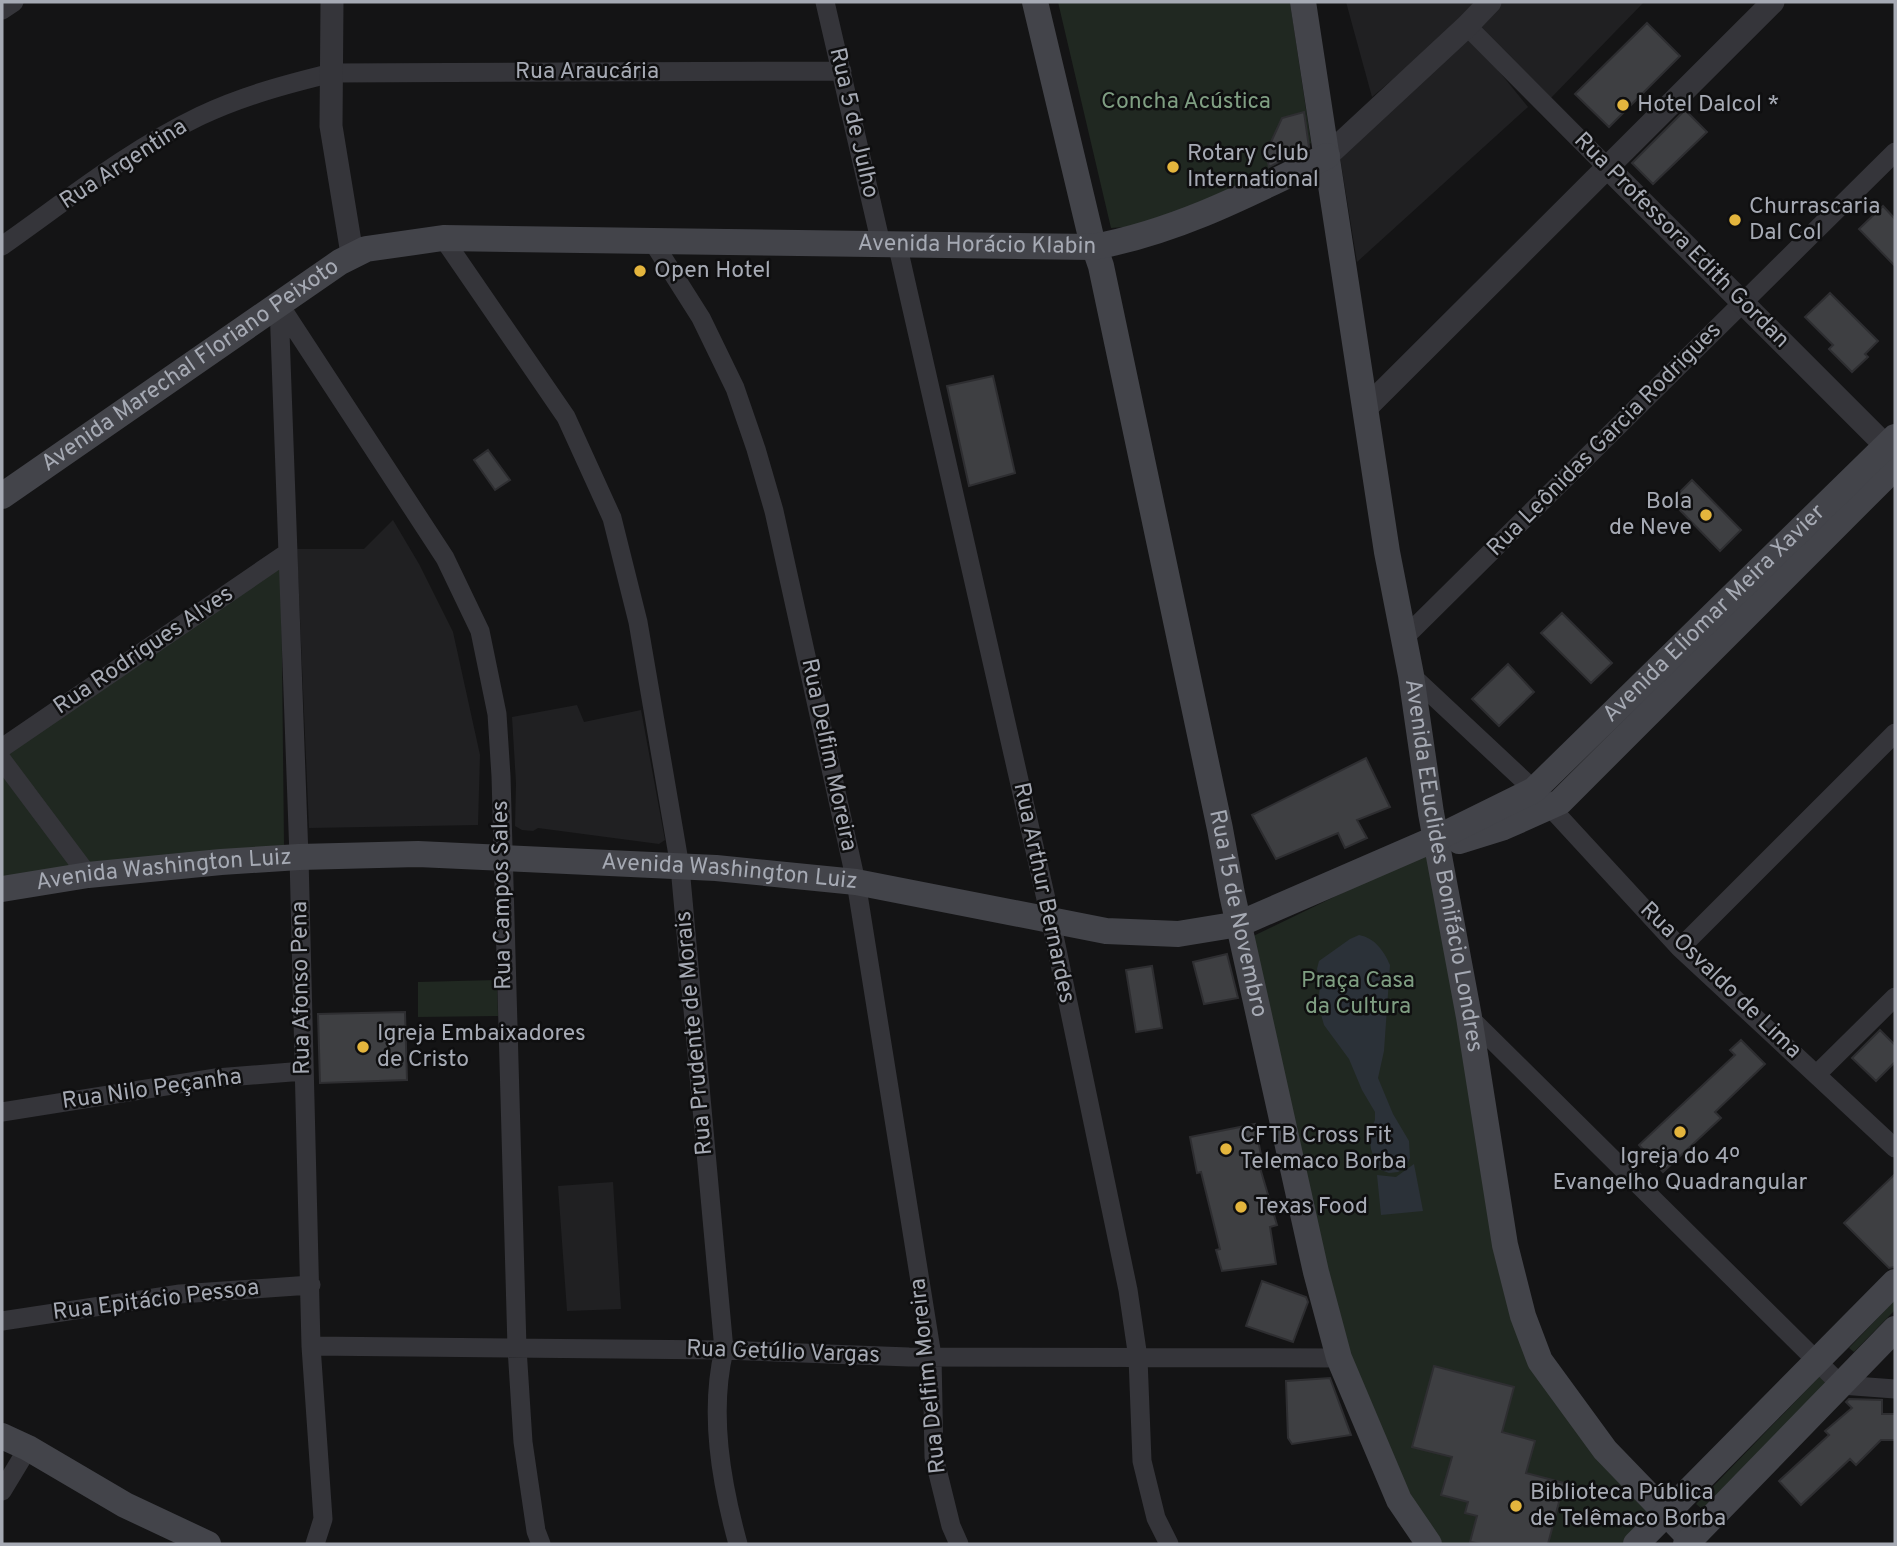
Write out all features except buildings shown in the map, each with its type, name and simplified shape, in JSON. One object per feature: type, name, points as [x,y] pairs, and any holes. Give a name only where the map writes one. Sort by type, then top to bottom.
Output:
[{"type":"main road","name":"Rua 15 de Novembro","points":[[1035,2],[1098,256],[1239,924],[1316,1272],[1339,1358],[1399,1500],[1429,1544]]},
{"type":"main road","name":"Avenida EEuclides Bonifácio Londres","points":[[1303,2],[1387,552],[1411,675],[1431,813],[1469,1017],[1505,1245],[1523,1316],[1541,1361],[1605,1450],[1691,1543]]},
{"type":"main road","name":"Avenida Horácio Klabin","points":[[383,245],[443,238],[651,239],[889,243],[1098,256],[1213,211],[1326,146]]},
{"type":"main road","name":"Avenida Marechal Floriano Peixoto","points":[[2,496],[352,254],[383,245]]},
{"type":"main road","name":"Avenida Eliomar Meira Xavier","points":[[1542,799],[1893,452]]},
{"type":"main road","name":"Avenida Washington Luiz","points":[[2,889],[88,875],[299,857],[418,854],[716,868],[856,882],[1106,931],[1190,932],[1239,924],[1437,838],[1542,799]]},
{"type":"main road","points":[[1636,1544],[1895,1282]]},
{"type":"main road","points":[[1691,1543],[1895,1329]]},
{"type":"main road","points":[[2,1436],[125,1504],[208,1544]]},
{"type":"street","points":[[2,10],[14,2]]},
{"type":"street","points":[[332,2],[331,126],[352,254]]},
{"type":"street","name":"Rua 5 de Julho","points":[[825,2],[889,243]]},
{"type":"street","name":"Avenida Horácio Klabin","points":[[1326,146],[1467,26],[1490,2]]},
{"type":"street","points":[[1366,408],[1773,2]]},
{"type":"street","name":"Rua Professora Edith Gordan","points":[[1467,26],[1893,452]]},
{"type":"street","name":"Rua Araucária","points":[[332,73],[842,71]]},
{"type":"street","name":"Rua Argentina","points":[[2,246],[158,138],[200,116],[268,89],[332,73]]},
{"type":"street","name":"Rua Leônidas Garcia Rodrigues","points":[[1404,638],[1895,152]]},
{"type":"street","name":"Rua Prudente de Morais","points":[[443,238],[566,417],[612,518],[638,622],[680,867],[724,1350],[718,1376],[717,1403],[722,1474],[738,1544]]},
{"type":"street","name":"Rua Delfim Moreira","points":[[651,239],[701,317],[735,388],[757,449],[774,511],[856,882],[932,1356],[934,1457],[951,1526],[959,1544]]},
{"type":"street","name":"Rua Arthur Bernardes","points":[[889,243],[1051,920],[1128,1290],[1138,1358],[1142,1461],[1156,1518],[1169,1544]]},
{"type":"street","name":"Rua Afonso Pena","points":[[279,303],[299,857],[311,1346],[323,1519],[315,1544]]},
{"type":"street","name":"Rua Campos Sales","points":[[279,303],[445,558],[480,631],[497,714],[517,1348],[523,1442],[536,1531],[541,1544]]},
{"type":"street","name":"Rua Rodrigues Alves","points":[[2,748],[287,553]]},
{"type":"street","name":"Rua Osvaldo de Lima","points":[[1411,675],[1542,799],[1680,948],[1895,1148]]},
{"type":"street","points":[[1680,948],[1895,733]]},
{"type":"street","points":[[2,760],[88,875]]},
{"type":"street","points":[[1817,1074],[1895,997]]},
{"type":"street","points":[[1469,1017],[1841,1385],[1895,1389]]},
{"type":"street","name":"Rua Nilo Peçanha","points":[[2,1112],[216,1078],[303,1071]]},
{"type":"street","name":"Rua Epitácio Pessoa","points":[[2,1321],[180,1294],[311,1285]]},
{"type":"street","name":"Rua Getúlio Vargas","points":[[311,1346],[724,1350],[909,1357],[1339,1358]]},
{"type":"street","points":[[2,1491],[28,1448]]},
{"type":"shaded area","points":[[1346,2],[1479,2],[1460,22],[1372,97]]},
{"type":"shaded area","points":[[1495,2],[1644,2],[1549,100],[1472,26]]},
{"type":"shaded area","points":[[1467,32],[1528,107],[1357,262],[1339,151]]},
{"type":"shaded area","points":[[393,520],[419,564],[453,632],[480,755],[478,825],[309,828],[297,549],[364,549]]},
{"type":"shaded area","points":[[577,705],[584,722],[641,710],[665,840],[659,844],[538,828],[533,831],[522,830],[515,826],[516,783],[512,717]]},
{"type":"shaded area","points":[[1359,935],[1378,946],[1390,965],[1384,1051],[1378,1078],[1393,1114],[1409,1141],[1410,1158],[1406,1167],[1398,1172],[1389,1173],[1378,1169],[1369,1133],[1375,1120],[1375,1112],[1349,1059],[1324,1025],[1318,1004],[1319,961]]},
{"type":"shaded area","points":[[1414,1164],[1423,1211],[1381,1215],[1377,1175],[1396,1177]]},
{"type":"shaded area","points":[[613,1182],[621,1309],[567,1311],[558,1186]]},
{"type":"green space","name":"Concha Acústica","points":[[1058,2],[1290,2],[1311,143],[1179,223],[1111,228]]},
{"type":"green space","points":[[281,563],[284,846],[2,879],[2,754]]},
{"type":"green space","name":"Praça Casa da Cultura","points":[[1433,849],[1510,1306],[1657,1519],[1629,1544],[1435,1544],[1355,1382],[1245,940]]},
{"type":"green space","points":[[497,980],[498,1016],[418,1017],[418,982]]},
{"type":"green space","points":[[1895,1300],[1895,1310],[1854,1352],[1849,1348]]},
{"type":"green space","points":[[1823,1373],[1830,1379],[1702,1509],[1696,1504]]},
{"type":"place","name":"Hotel Dalcol *","points":[[1623,105]]},
{"type":"place","name":"Rotary Club International","points":[[1173,167]]},
{"type":"place","name":"Churrascaria Dal Col","points":[[1735,220]]},
{"type":"place","name":"Open Hotel","points":[[640,271]]},
{"type":"place","name":"Bola de Neve","points":[[1706,515]]},
{"type":"place","name":"Igreja Embaixadores de Cristo","points":[[363,1047]]},
{"type":"place","name":"Igreja do 4º Evangelho Quadrangular","points":[[1680,1132]]},
{"type":"place","name":"CFTB Cross Fit Telemaco Borba","points":[[1226,1149]]},
{"type":"place","name":"Texas Food","points":[[1241,1207]]},
{"type":"place","name":"Biblioteca Pública de Telêmaco Borba","points":[[1516,1506]]}]
